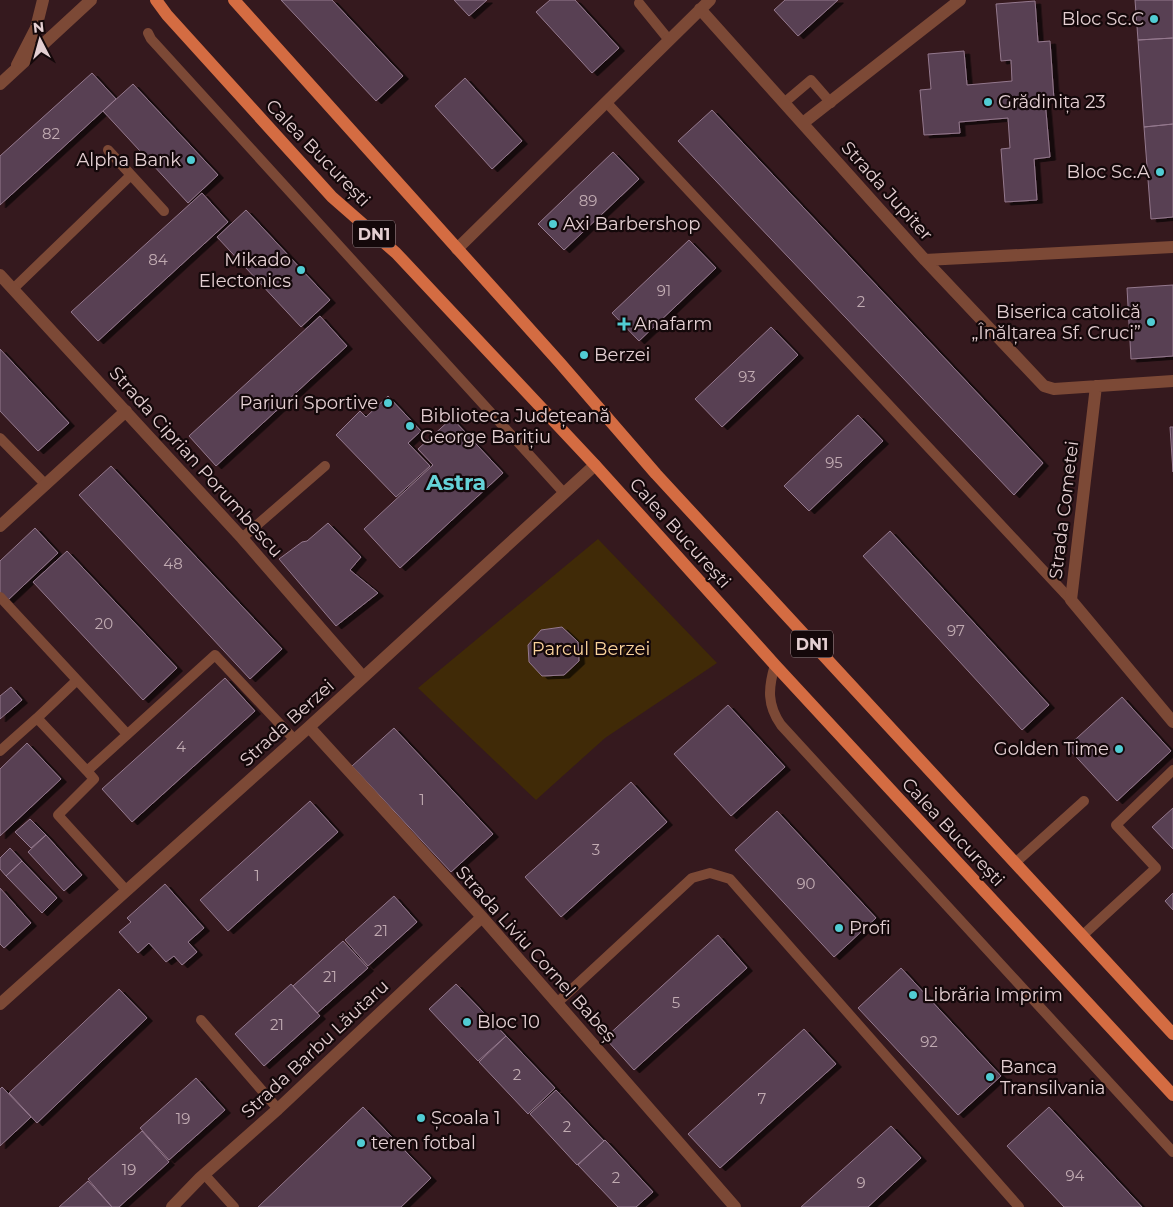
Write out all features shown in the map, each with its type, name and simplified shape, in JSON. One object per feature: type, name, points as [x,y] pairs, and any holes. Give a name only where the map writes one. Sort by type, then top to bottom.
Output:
[{"type":"main road","name":"Calea București","points":[[156,0],[332,198],[396,253],[594,465],[1173,1095]]},
{"type":"main road","name":"Calea București","points":[[234,0],[457,248],[656,474],[1173,1034]]},
{"type":"street","points":[[12,73],[36,28],[43,0]]},
{"type":"street","points":[[0,84],[91,0]]},
{"type":"street","points":[[457,248],[710,0]]},
{"type":"street","points":[[803,123],[831,103],[960,0]]},
{"type":"street","name":"Strada Jupiter","points":[[700,9],[925,260],[1044,386],[1054,389],[1096,386]]},
{"type":"street","points":[[925,260],[1173,247]]},
{"type":"street","name":"Strada Ciprian Porumbescu","points":[[0,275],[242,538],[363,677]]},
{"type":"street","points":[[1096,386],[1173,381]]},
{"type":"street","name":"Strada Cometei","points":[[1096,386],[1071,600],[1173,722]]},
{"type":"street","points":[[0,526],[126,411]]},
{"type":"street","name":"Strada Berzei","points":[[0,1004],[308,727],[594,465]]},
{"type":"street","name":"Strada Liviu Cornel Babeș","points":[[308,727],[482,917],[735,1207]]},
{"type":"street","name":"Strada Barbu Lăutaru","points":[[172,1207],[204,1174],[278,1108],[482,917]]},
{"type":"lane","points":[[639,4],[669,40]]},
{"type":"lane","points":[[148,33],[151,39],[564,493]]},
{"type":"lane","points":[[785,102],[811,80],[831,103]]},
{"type":"lane","points":[[606,102],[1071,600]]},
{"type":"lane","points":[[108,150],[164,210]]},
{"type":"lane","points":[[13,289],[131,175]]},
{"type":"lane","points":[[0,438],[46,485]]},
{"type":"lane","points":[[242,538],[325,466]]},
{"type":"lane","points":[[0,597],[127,734]]},
{"type":"lane","points":[[87,771],[215,655],[294,739]]},
{"type":"lane","points":[[776,665],[770,682],[769,695],[774,714],[781,725],[1173,1152]]},
{"type":"lane","points":[[0,751],[77,680]]},
{"type":"lane","points":[[37,718],[94,779],[58,815],[126,890]]},
{"type":"lane","points":[[1082,935],[1156,868],[1116,825],[1173,770]]},
{"type":"lane","points":[[1015,863],[1084,801]]},
{"type":"lane","points":[[557,1003],[692,878],[710,873],[730,879],[1019,1207]]},
{"type":"lane","points":[[201,1020],[278,1108]]},
{"type":"lane","points":[[204,1174],[234,1207]]},
{"type":"green space","name":"Parcul Berzei","points":[[598,539],[717,663],[605,738],[536,800],[418,688]]},
{"type":"building","points":[[281,0],[332,0],[403,76],[376,101]]},
{"type":"building","points":[[454,0],[487,0],[469,16]]},
{"type":"building","points":[[550,0],[575,0],[619,48],[592,73],[536,12]]},
{"type":"building","points":[[785,0],[838,0],[798,36],[774,10]]},
{"type":"building","name":"Bloc Sc.C","points":[[1135,0],[1173,0],[1173,38],[1138,40]]},
{"type":"building","points":[[1035,1],[1038,42],[1050,41],[1054,100],[1045,100],[1050,157],[1034,159],[1037,200],[1005,202],[1001,149],[1010,148],[1008,118],[959,122],[960,133],[924,135],[920,90],[931,89],[928,54],[964,51],[967,85],[1012,81],[1011,60],[1001,61],[996,4]]},
{"type":"building","points":[[1173,38],[1173,124],[1144,127],[1138,40]]},
{"type":"building","points":[[92,73],[116,99],[0,205],[0,156]]},
{"type":"building","points":[[465,78],[522,141],[492,169],[435,106]]},
{"type":"building","points":[[133,84],[218,175],[188,203],[103,111]]},
{"type":"building","points":[[712,110],[1043,463],[1014,495],[678,141]]},
{"type":"building","name":"Bloc Sc.A","points":[[1173,124],[1173,217],[1151,219],[1144,127]]},
{"type":"building","points":[[613,152],[639,179],[564,250],[538,224]]},
{"type":"building","points":[[202,193],[228,222],[98,341],[71,312]]},
{"type":"building","points":[[246,210],[330,300],[301,327],[217,237]]},
{"type":"building","points":[[689,240],[716,268],[639,341],[612,313]]},
{"type":"building","name":"Biserica catolică „Înălțarea Sf. Cruci”","points":[[1173,285],[1173,356],[1131,359],[1127,288]]},
{"type":"building","points":[[320,316],[347,346],[216,466],[189,436]]},
{"type":"building","points":[[771,327],[798,355],[722,427],[695,399]]},
{"type":"building","points":[[0,349],[69,423],[38,451],[0,411]]},
{"type":"building","points":[[388,396],[421,431],[408,443],[430,466],[396,497],[336,435],[360,411],[366,417]]},
{"type":"building","points":[[858,415],[883,441],[809,511],[784,486]]},
{"type":"building","points":[[452,418],[503,473],[400,568],[364,529],[433,465],[418,449]]},
{"type":"building","points":[[1170,427],[1173,427],[1173,472]]},
{"type":"building","points":[[111,466],[282,649],[250,679],[79,495]]},
{"type":"building","points":[[328,523],[361,557],[350,570],[378,593],[336,626],[279,559],[302,542],[307,541]]},
{"type":"building","points":[[35,528],[58,553],[8,600],[0,592],[0,561]]},
{"type":"building","points":[[890,531],[1049,705],[1022,730],[863,556]]},
{"type":"building","points":[[67,551],[177,668],[143,700],[33,582]]},
{"type":"building","points":[[562,627],[578,642],[579,661],[564,675],[542,676],[529,662],[528,645],[541,630]]},
{"type":"building","points":[[225,678],[255,711],[132,822],[102,789]]},
{"type":"building","points":[[11,687],[22,700],[0,719],[0,696]]},
{"type":"building","name":"Golden Time","points":[[1122,697],[1171,751],[1117,801],[1067,747]]},
{"type":"building","points":[[728,705],[785,767],[731,816],[674,754]]},
{"type":"building","points":[[394,728],[493,834],[451,872],[352,766]]},
{"type":"building","points":[[27,743],[61,779],[0,836],[0,769]]},
{"type":"building","points":[[631,782],[667,822],[561,917],[525,877]]},
{"type":"building","points":[[310,801],[338,832],[228,931],[200,900]]},
{"type":"building","points":[[1173,808],[1173,849],[1152,827]]},
{"type":"building","points":[[777,811],[876,918],[834,957],[735,850]]},
{"type":"building","points":[[30,819],[46,835],[31,848],[15,832]]},
{"type":"building","points":[[46,835],[82,875],[64,891],[28,852]]},
{"type":"building","points":[[10,848],[22,861],[6,876],[0,869],[0,858]]},
{"type":"building","points":[[22,861],[57,898],[42,913],[6,876]]},
{"type":"building","points":[[165,884],[204,928],[188,942],[197,952],[182,965],[174,956],[166,962],[149,943],[138,953],[119,932],[131,922],[127,918]]},
{"type":"building","points":[[0,888],[31,923],[4,948],[0,944]]},
{"type":"building","points":[[1173,893],[1173,910],[1165,901]]},
{"type":"building","points":[[394,896],[417,922],[368,966],[345,940]]},
{"type":"building","points":[[718,935],[747,968],[634,1070],[605,1038]]},
{"type":"building","points":[[343,941],[368,968],[317,1013],[293,986]]},
{"type":"building","points":[[901,968],[1001,1076],[958,1115],[858,1008]]},
{"type":"building","points":[[291,984],[320,1016],[264,1066],[235,1034]]},
{"type":"building","name":"Bloc 10","points":[[456,984],[506,1036],[478,1061],[429,1009]]},
{"type":"building","points":[[119,989],[147,1018],[37,1123],[9,1093]]},
{"type":"building","points":[[804,1029],[836,1064],[720,1168],[688,1134]]},
{"type":"building","points":[[506,1036],[555,1088],[528,1114],[479,1062]]},
{"type":"building","points":[[196,1078],[225,1110],[169,1160],[140,1128]]},
{"type":"building","points":[[2,1087],[31,1117],[0,1146],[0,1089]]},
{"type":"building","points":[[556,1090],[604,1141],[577,1165],[530,1114]]},
{"type":"building","name":"teren fotbal","points":[[363,1107],[431,1178],[401,1207],[258,1207]]},
{"type":"building","points":[[1049,1107],[1142,1207],[1064,1207],[1007,1146]]},
{"type":"building","points":[[891,1126],[921,1158],[868,1207],[801,1207]]},
{"type":"building","points":[[142,1131],[169,1162],[119,1207],[112,1207],[88,1179]]},
{"type":"building","points":[[605,1140],[653,1192],[636,1207],[618,1207],[578,1165]]},
{"type":"building","points":[[88,1181],[112,1207],[59,1207]]},
{"type":"place","name":"Bloc Sc.C","points":[[1154,19]]},
{"type":"place","name":"Grădinița 23","points":[[988,102]]},
{"type":"place","name":"Alpha Bank","points":[[191,160]]},
{"type":"place","name":"Bloc Sc.A","points":[[1160,172]]},
{"type":"place","name":"Axi Barbershop","points":[[553,224]]},
{"type":"place","name":"Mikado Electonics","points":[[301,270]]},
{"type":"place","name":"Biserica catolică „Înălțarea Sf. Cruci”","points":[[1151,322]]},
{"type":"place","name":"Anafarm","points":[[624,324]]},
{"type":"place","name":"Berzei","points":[[584,355]]},
{"type":"place","name":"Pariuri Sportive","points":[[388,403]]},
{"type":"place","name":"Biblioteca Județeană George Barițiu","points":[[410,426]]},
{"type":"place","name":"Golden Time","points":[[1119,749]]},
{"type":"place","name":"Profi","points":[[839,928]]},
{"type":"place","name":"Librăria Imprim","points":[[913,995]]},
{"type":"place","name":"Bloc 10","points":[[467,1022]]},
{"type":"place","name":"Banca Transilvania","points":[[990,1077]]},
{"type":"place","name":"Școala 1","points":[[421,1118]]},
{"type":"place","name":"teren fotbal","points":[[361,1143]]},
{"type":"district","name":"Astra","points":[[456,482]]}]
